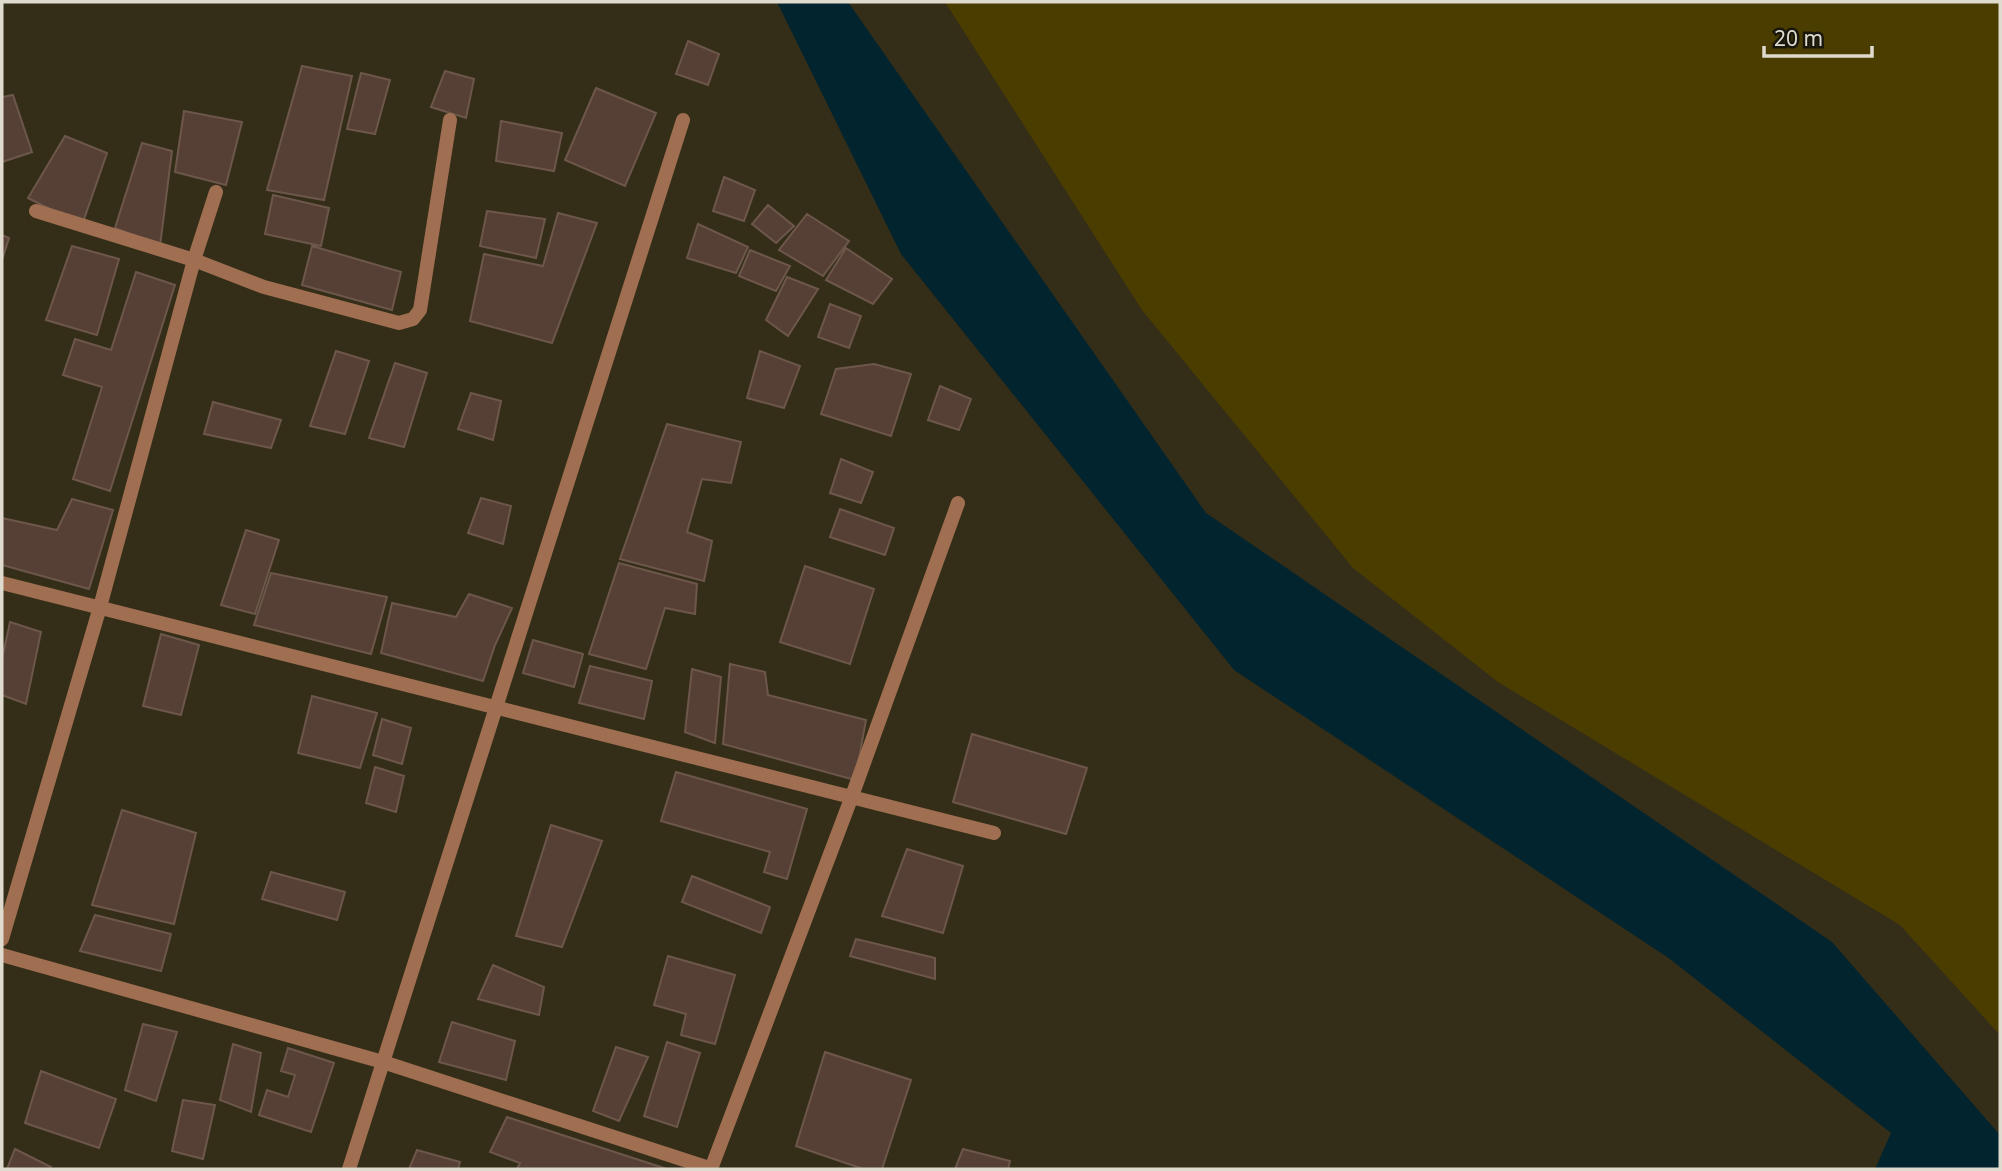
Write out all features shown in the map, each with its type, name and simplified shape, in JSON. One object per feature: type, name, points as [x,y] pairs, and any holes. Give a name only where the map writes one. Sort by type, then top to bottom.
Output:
[{"type":"street","points":[[36,211],[194,260],[264,287],[399,323],[413,320],[421,310],[450,120]]},
{"type":"street","points":[[349,1169],[683,120]]},
{"type":"street","points":[[2,939],[100,607],[194,260],[216,192]]},
{"type":"street","points":[[2,955],[383,1062],[712,1169],[958,503]]},
{"type":"street","points":[[2,583],[994,833]]},
{"type":"shaded area","points":[[945,2],[2000,2],[2000,1035],[1900,925],[1498,682],[1353,568],[1142,310]]},
{"type":"water","points":[[777,2],[848,2],[1206,513],[1832,942],[2000,1135],[2000,1169],[1875,1169],[1891,1133],[1670,959],[1234,670],[901,254]]},
{"type":"building","points":[[688,41],[719,54],[708,85],[676,74]]},
{"type":"building","points":[[302,66],[352,76],[324,200],[267,190]]},
{"type":"building","points":[[445,71],[474,79],[466,118],[431,107]]},
{"type":"building","points":[[361,73],[390,80],[375,134],[347,129]]},
{"type":"building","points":[[596,88],[656,113],[625,186],[565,160]]},
{"type":"building","points":[[13,95],[32,152],[2,162],[2,97]]},
{"type":"building","points":[[184,111],[242,122],[226,185],[175,172]]},
{"type":"building","points":[[501,121],[562,133],[554,171],[496,161]]},
{"type":"building","points":[[65,136],[107,153],[82,225],[28,198]]},
{"type":"building","points":[[142,143],[172,151],[160,246],[115,228]]},
{"type":"building","points":[[724,177],[755,190],[744,221],[713,211]]},
{"type":"building","points":[[273,195],[329,208],[321,246],[265,234]]},
{"type":"building","points":[[768,205],[794,226],[776,243],[752,224]]},
{"type":"building","points":[[487,211],[545,219],[536,258],[480,246]]},
{"type":"building","points":[[558,213],[597,223],[552,343],[470,321],[484,254],[543,266]]},
{"type":"building","points":[[807,214],[849,241],[823,276],[779,250]]},
{"type":"building","points":[[698,224],[748,247],[736,273],[687,258]]},
{"type":"building","points":[[2,235],[9,238],[2,260]]},
{"type":"building","points":[[72,246],[119,259],[97,335],[46,320]]},
{"type":"building","points":[[312,246],[401,272],[392,310],[302,285]]},
{"type":"building","points":[[846,248],[892,279],[873,304],[826,280]]},
{"type":"building","points":[[750,250],[790,266],[776,291],[739,276]]},
{"type":"building","points":[[136,272],[175,285],[110,491],[73,479],[102,387],[63,375],[75,339],[111,350]]},
{"type":"building","points":[[787,277],[818,289],[788,336],[766,320]]},
{"type":"building","points":[[830,304],[861,316],[849,348],[818,337]]},
{"type":"building","points":[[336,351],[369,361],[345,434],[310,426]]},
{"type":"building","points":[[760,351],[800,366],[784,408],[747,398]]},
{"type":"building","points":[[395,363],[427,373],[404,447],[369,438]]},
{"type":"building","points":[[874,364],[911,374],[891,436],[821,414],[836,369]]},
{"type":"building","points":[[940,386],[971,399],[959,430],[928,420]]},
{"type":"building","points":[[471,393],[501,401],[493,440],[458,429]]},
{"type":"building","points":[[213,402],[281,420],[271,448],[204,434]]},
{"type":"building","points":[[667,424],[741,442],[731,483],[702,479],[687,532],[712,541],[704,581],[620,559]]},
{"type":"building","points":[[841,459],[873,472],[861,503],[830,493]]},
{"type":"building","points":[[481,498],[511,506],[503,544],[468,533]]},
{"type":"building","points":[[72,499],[113,510],[89,589],[2,565],[2,518],[57,530]]},
{"type":"building","points":[[840,509],[894,528],[885,555],[830,537]]},
{"type":"building","points":[[246,530],[279,540],[255,614],[221,605]]},
{"type":"building","points":[[619,563],[697,584],[695,614],[665,608],[646,669],[589,654]]},
{"type":"building","points":[[805,566],[874,589],[850,664],[780,642]]},
{"type":"building","points":[[271,573],[387,597],[371,654],[254,625]]},
{"type":"building","points":[[469,594],[512,608],[495,645],[483,681],[381,653],[392,603],[456,617]]},
{"type":"building","points":[[10,622],[41,632],[26,704],[2,695],[2,659]]},
{"type":"building","points":[[161,634],[199,645],[181,715],[143,706]]},
{"type":"building","points":[[533,640],[583,654],[574,687],[523,673]]},
{"type":"building","points":[[730,664],[765,672],[768,695],[866,720],[855,780],[723,744]]},
{"type":"building","points":[[590,666],[652,681],[644,719],[579,703]]},
{"type":"building","points":[[692,669],[721,677],[715,743],[685,732]]},
{"type":"building","points":[[312,696],[377,713],[360,768],[298,753]]},
{"type":"building","points":[[382,719],[411,728],[402,764],[373,755]]},
{"type":"building","points":[[972,734],[1087,768],[1066,834],[953,802]]},
{"type":"building","points":[[375,767],[404,776],[396,812],[366,803]]},
{"type":"building","points":[[676,772],[807,809],[787,879],[764,872],[770,852],[661,821]]},
{"type":"building","points":[[122,810],[196,833],[174,924],[92,905]]},
{"type":"building","points":[[551,825],[602,841],[562,947],[516,936]]},
{"type":"building","points":[[907,849],[963,866],[943,933],[882,916]]},
{"type":"building","points":[[271,872],[345,892],[337,920],[262,899]]},
{"type":"building","points":[[692,876],[770,907],[761,933],[682,902]]},
{"type":"building","points":[[95,915],[171,934],[161,971],[80,951]]},
{"type":"building","points":[[856,939],[935,958],[935,979],[850,956]]},
{"type":"building","points":[[668,956],[735,975],[715,1044],[681,1035],[686,1014],[654,1005]]},
{"type":"building","points":[[493,965],[544,987],[539,1015],[478,999]]},
{"type":"building","points":[[452,1022],[515,1041],[506,1080],[439,1062]]},
{"type":"building","points":[[143,1024],[177,1032],[156,1101],[125,1090]]},
{"type":"building","points":[[667,1042],[700,1053],[677,1127],[644,1116]]},
{"type":"building","points":[[233,1044],[261,1053],[251,1112],[220,1100]]},
{"type":"building","points":[[616,1047],[648,1057],[619,1121],[593,1111]]},
{"type":"building","points":[[288,1048],[334,1063],[311,1132],[259,1115],[267,1090],[288,1097],[295,1075],[281,1071]]},
{"type":"building","points":[[825,1052],[911,1080],[882,1169],[863,1169],[796,1146]]},
{"type":"building","points":[[41,1071],[116,1099],[99,1148],[25,1123]]},
{"type":"building","points":[[183,1100],[215,1105],[203,1159],[172,1151]]},
{"type":"building","points":[[507,1117],[667,1169],[517,1169],[520,1163],[490,1152]]},
{"type":"building","points":[[15,1149],[51,1167],[50,1169],[7,1169]]},
{"type":"building","points":[[963,1149],[1010,1161],[1008,1169],[955,1169]]},
{"type":"building","points":[[417,1150],[460,1162],[458,1169],[409,1169]]}]
